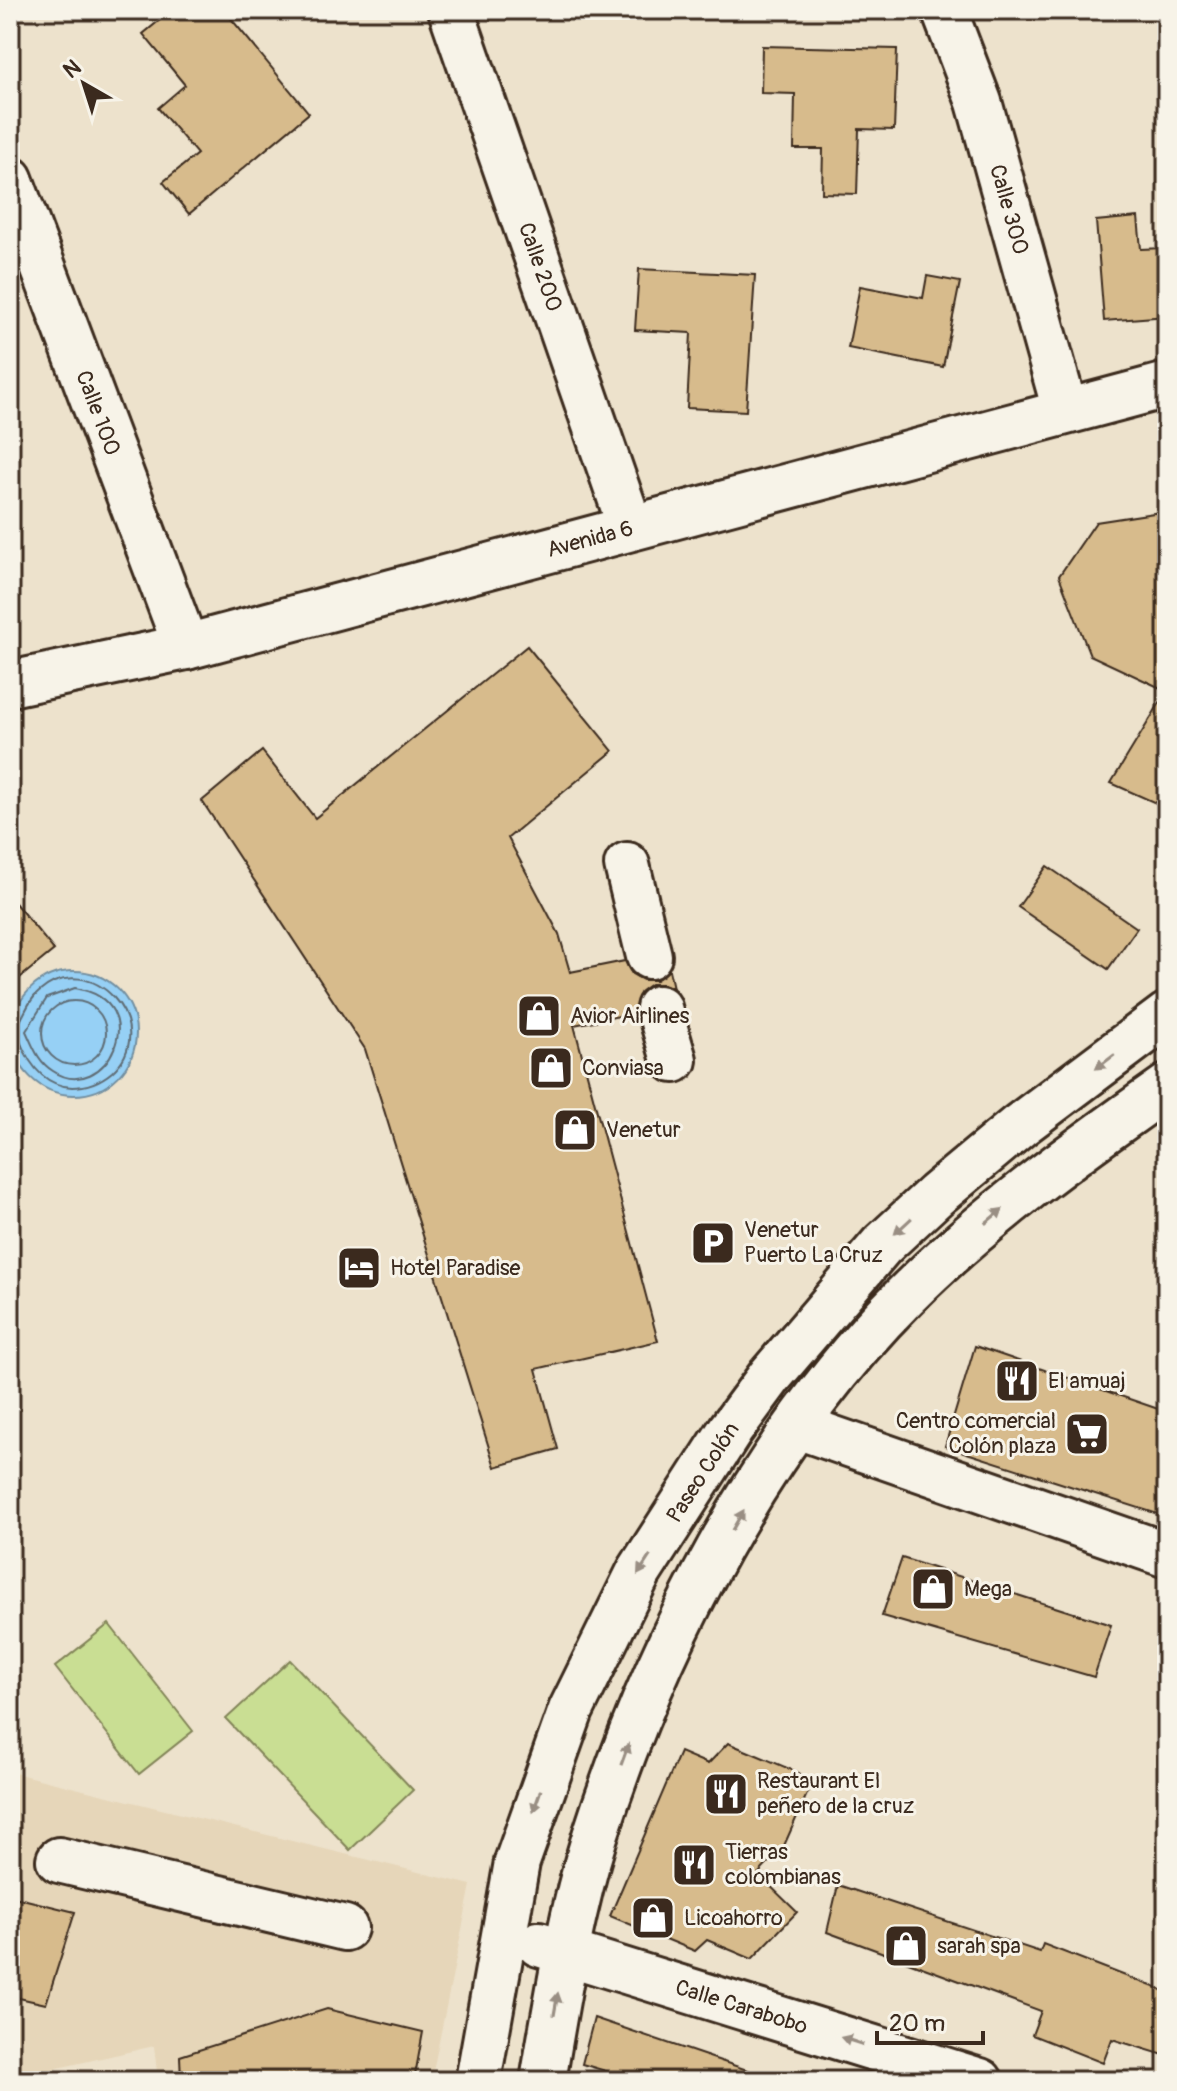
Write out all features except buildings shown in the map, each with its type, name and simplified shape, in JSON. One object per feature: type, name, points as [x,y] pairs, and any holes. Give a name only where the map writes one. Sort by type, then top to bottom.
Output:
[{"type":"street","name":"Calle 200","points":[[451,10],[630,526]]},
{"type":"street","name":"Calle 300","points":[[944,10],[979,102],[1065,410]]},
{"type":"street","name":"Calle 100","points":[[10,179],[186,647]]},
{"type":"street","name":"Avenida 6","points":[[10,684],[186,647],[1167,385]]},
{"type":"street","points":[[627,865],[649,956]]},
{"type":"street","points":[[659,1008],[674,1060]]},
{"type":"street","name":"Paseo Colón","points":[[478,2081],[517,1862],[540,1792],[596,1656],[639,1572],[731,1429],[882,1245],[936,1195],[1167,1015]]},
{"type":"street","points":[[543,2081],[566,1950],[594,1838],[638,1717],[703,1579],[773,1460],[845,1362],[904,1296],[1040,1178],[1167,1087]]},
{"type":"street","points":[[820,1317],[845,1362]]},
{"type":"street","points":[[797,1426],[1167,1555]]},
{"type":"street","points":[[59,1860],[345,1928]]},
{"type":"street","name":"Calle Carabobo","points":[[504,1937],[566,1950],[980,2081]]},
{"type":"shaded area","points":[[10,1772],[471,1885],[431,2081],[158,2081],[154,2046],[10,2079]]},
{"type":"green space","points":[[109,1624],[193,1731],[139,1774],[55,1667]]},
{"type":"green space","points":[[290,1660],[413,1790],[350,1850],[226,1719]]},
{"type":"water","points":[[74,971],[98,976],[118,989],[131,1009],[136,1033],[131,1057],[118,1077],[98,1090],[74,1095],[50,1090],[30,1077],[17,1057],[12,1033],[17,1009],[30,989],[50,976]]},
{"type":"place","name":"Avior Airlines","points":[[539,1016]]},
{"type":"place","name":"Conviasa","points":[[551,1068]]},
{"type":"place","name":"Venetur","points":[[575,1130]]},
{"type":"place","name":"Venetur Puerto La Cruz","points":[[713,1243]]},
{"type":"place","name":"Hotel Paradise","points":[[359,1268]]},
{"type":"place","name":"El amuaj","points":[[1017,1381]]},
{"type":"place","name":"Centro comercial Colón plaza","points":[[1087,1434]]},
{"type":"place","name":"Mega","points":[[933,1589]]},
{"type":"place","name":"Restaurant El peñero de la cruz","points":[[726,1794]]},
{"type":"place","name":"Tierras colombianas","points":[[694,1865]]},
{"type":"place","name":"Licoahorro","points":[[653,1918]]},
{"type":"place","name":"sarah spa","points":[[906,1946]]}]
